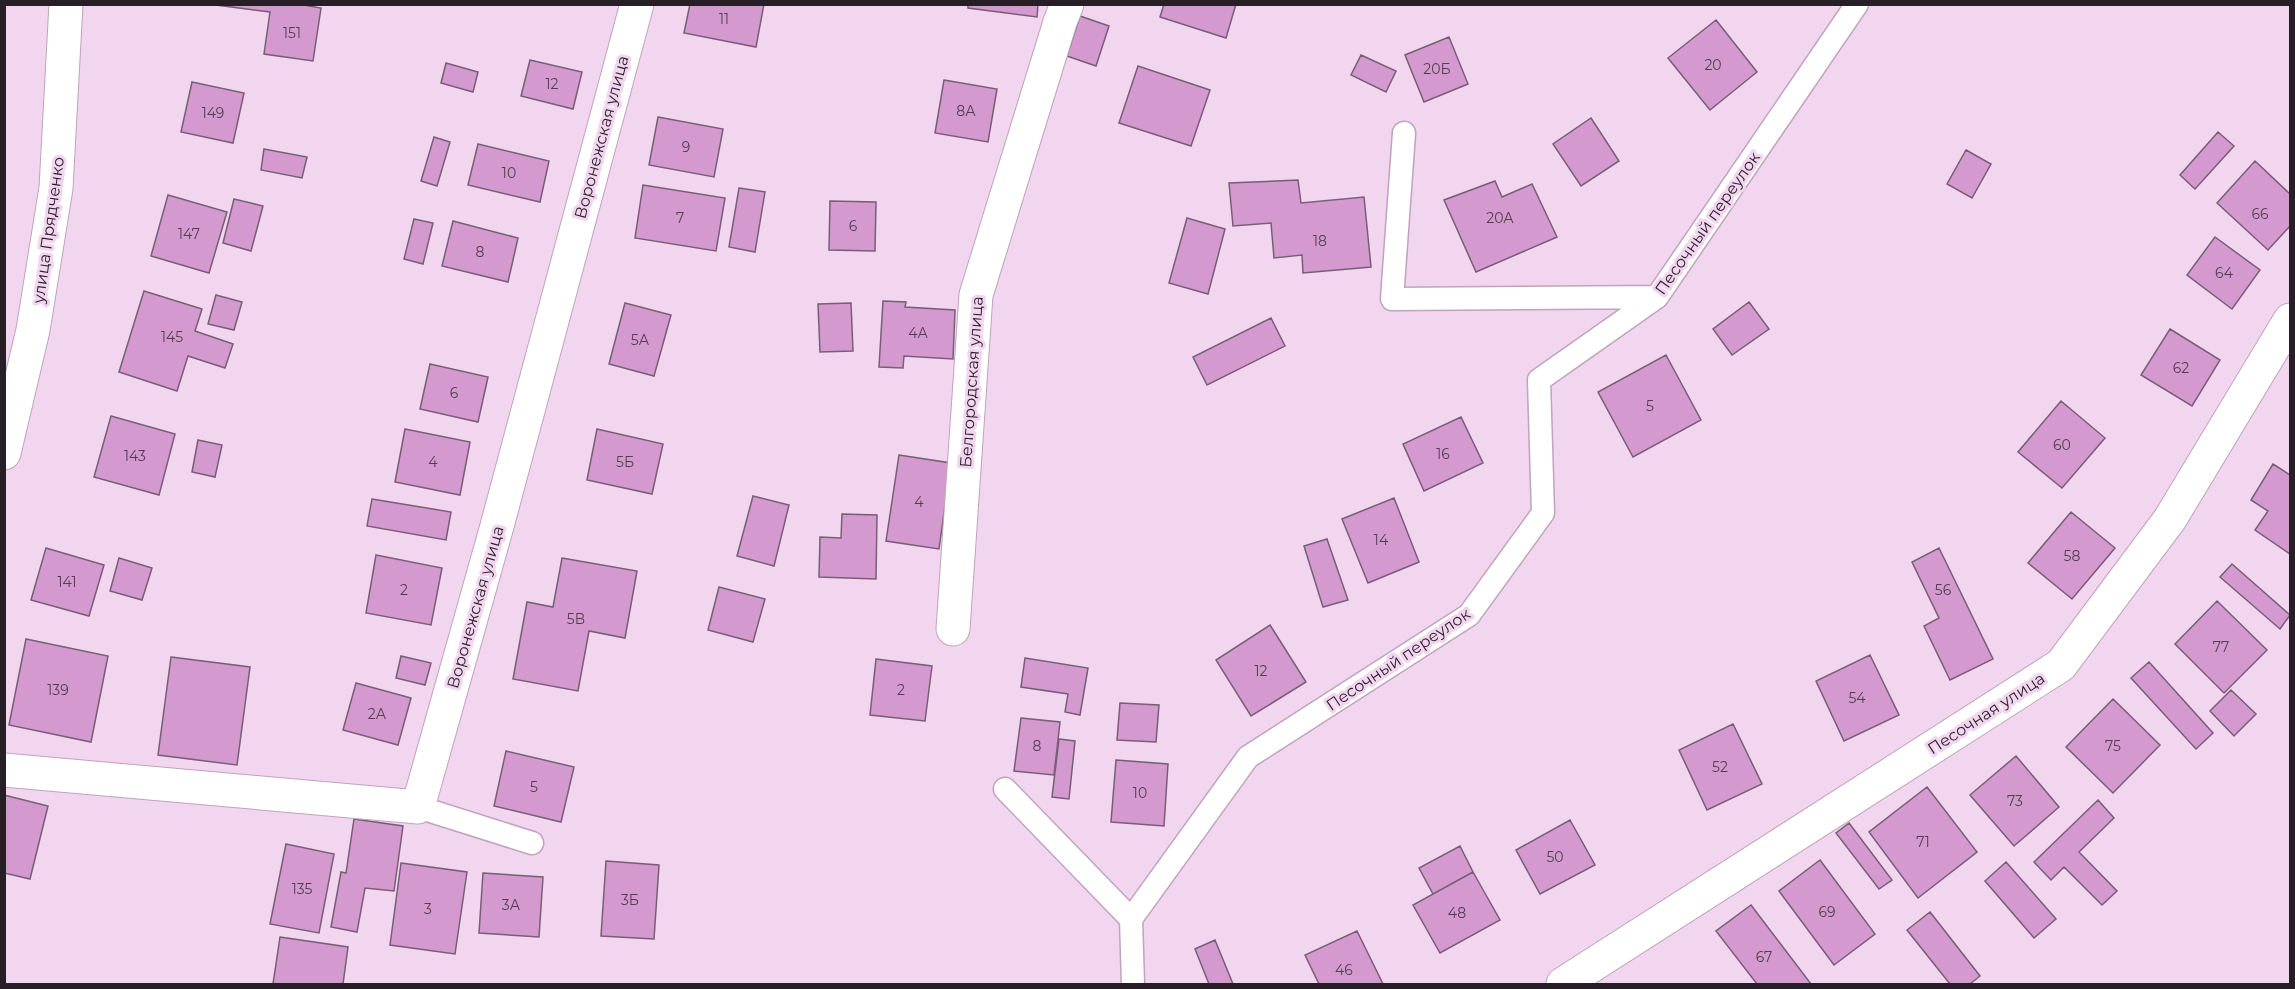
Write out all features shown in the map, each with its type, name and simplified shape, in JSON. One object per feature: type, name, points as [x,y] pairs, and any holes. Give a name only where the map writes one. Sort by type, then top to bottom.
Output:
[{"type":"street","name":"улица Прядченко","points":[[4,453],[33,330],[57,188],[66,4]]},
{"type":"street","name":"Воронежская улица","points":[[418,807],[501,515],[637,4]]},
{"type":"street","name":"Белгородская улица","points":[[953,629],[976,295],[1059,22],[1067,4]]},
{"type":"street","name":"Песочная улица","points":[[1563,984],[2061,665],[2170,519],[2290,320]]},
{"type":"street","points":[[4,770],[418,807]]},
{"type":"lane","name":"Песочный переулок","points":[[1131,919],[1248,757],[1469,615],[1543,513],[1539,380],[1657,297],[1857,4]]},
{"type":"lane","points":[[1404,133],[1392,299],[1657,297]]},
{"type":"lane","points":[[1005,789],[1131,919],[1132,984]]},
{"type":"lane","points":[[418,807],[531,843]]},
{"type":"building","points":[[208,4],[298,4],[321,8],[313,61],[264,54],[270,12]]},
{"type":"building","points":[[690,4],[764,4],[756,47],[684,33]]},
{"type":"building","points":[[968,4],[1038,4],[1037,17],[968,8]]},
{"type":"building","points":[[1164,4],[1236,4],[1226,38],[1160,17]]},
{"type":"building","points":[[1080,16],[1109,26],[1096,66],[1067,56]]},
{"type":"building","points":[[1716,20],[1757,72],[1710,110],[1668,58]]},
{"type":"building","points":[[1449,37],[1468,84],[1424,102],[1405,55]]},
{"type":"building","points":[[1361,55],[1396,71],[1386,92],[1351,75]]},
{"type":"building","points":[[530,60],[582,72],[573,109],[521,96]]},
{"type":"building","points":[[446,63],[478,72],[473,92],[441,83]]},
{"type":"building","points":[[1138,66],[1210,90],[1191,146],[1119,123]]},
{"type":"building","points":[[944,80],[997,89],[988,142],[935,133]]},
{"type":"building","points":[[192,82],[244,93],[233,143],[181,132]]},
{"type":"building","points":[[658,117],[723,129],[714,177],[649,165]]},
{"type":"building","points":[[1591,118],[1619,161],[1581,186],[1553,144]]},
{"type":"building","points":[[2218,132],[2234,146],[2195,189],[2180,175]]},
{"type":"building","points":[[434,137],[450,142],[437,186],[421,181]]},
{"type":"building","points":[[478,144],[549,161],[540,202],[468,185]]},
{"type":"building","points":[[264,149],[307,157],[302,178],[261,170]]},
{"type":"building","points":[[1966,150],[1991,164],[1972,198],[1947,184]]},
{"type":"building","points":[[2255,161],[2290,194],[2290,226],[2268,250],[2217,203]]},
{"type":"building","points":[[1298,180],[1301,203],[1364,197],[1371,267],[1303,273],[1302,255],[1274,258],[1271,223],[1233,226],[1229,183]]},
{"type":"building","points":[[1495,181],[1502,197],[1532,184],[1557,237],[1476,272],[1444,200]]},
{"type":"building","points":[[643,185],[725,198],[716,251],[635,238]]},
{"type":"building","points":[[739,188],[765,192],[755,252],[729,247]]},
{"type":"building","points":[[168,195],[227,212],[209,273],[151,256]]},
{"type":"building","points":[[234,199],[263,206],[251,251],[223,243]]},
{"type":"building","points":[[830,201],[876,202],[875,251],[829,250]]},
{"type":"building","points":[[1187,218],[1225,229],[1208,294],[1169,283]]},
{"type":"building","points":[[414,219],[433,223],[423,264],[404,259]]},
{"type":"building","points":[[453,221],[518,238],[508,282],[442,266]]},
{"type":"building","points":[[2215,237],[2260,270],[2232,309],[2187,275]]},
{"type":"building","points":[[144,291],[202,309],[195,331],[233,344],[225,368],[188,356],[177,391],[119,372]]},
{"type":"building","points":[[216,295],[242,302],[234,330],[208,324]]},
{"type":"building","points":[[883,301],[906,302],[905,307],[955,310],[953,359],[904,356],[903,368],[879,367]]},
{"type":"building","points":[[1749,302],[1769,329],[1732,355],[1713,329]]},
{"type":"building","points":[[625,303],[671,315],[654,376],[609,364]]},
{"type":"building","points":[[851,303],[853,351],[820,352],[818,304]]},
{"type":"building","points":[[1271,318],[1285,346],[1207,385],[1193,357]]},
{"type":"building","points":[[2170,329],[2220,360],[2192,406],[2141,375]]},
{"type":"building","points":[[1666,355],[1701,420],[1633,457],[1598,392]]},
{"type":"building","points":[[430,364],[488,377],[478,422],[420,409]]},
{"type":"building","points":[[2061,401],[2105,438],[2062,488],[2018,452]]},
{"type":"building","points":[[111,416],[175,434],[159,495],[94,477]]},
{"type":"building","points":[[1461,417],[1483,463],[1424,491],[1403,444]]},
{"type":"building","points":[[405,429],[470,442],[460,495],[395,482]]},
{"type":"building","points":[[597,429],[663,444],[652,494],[587,480]]},
{"type":"building","points":[[198,440],[222,445],[215,477],[192,472]]},
{"type":"building","points":[[899,455],[951,463],[939,549],[886,541]]},
{"type":"building","points":[[2273,464],[2290,475],[2290,554],[2255,530],[2268,511],[2251,500]]},
{"type":"building","points":[[753,496],[789,505],[774,566],[737,556]]},
{"type":"building","points":[[1394,498],[1419,562],[1368,583],[1342,519]]},
{"type":"building","points":[[372,499],[451,512],[446,540],[367,526]]},
{"type":"building","points":[[2071,512],[2115,548],[2072,599],[2028,563]]},
{"type":"building","points":[[842,514],[877,515],[876,579],[819,577],[820,537],[841,538]]},
{"type":"building","points":[[1327,539],[1348,600],[1323,607],[1304,546]]},
{"type":"building","points":[[46,548],[104,565],[89,616],[31,600]]},
{"type":"building","points":[[1939,548],[1993,659],[1950,680],[1924,626],[1939,618],[1912,562]]},
{"type":"building","points":[[376,555],[442,568],[431,625],[366,613]]},
{"type":"building","points":[[119,558],[152,568],[142,600],[110,591]]},
{"type":"building","points":[[562,558],[637,571],[625,638],[589,631],[578,691],[513,679],[527,602],[553,607]]},
{"type":"building","points":[[2232,564],[2290,615],[2280,629],[2220,577]]},
{"type":"building","points":[[719,587],[765,599],[753,642],[708,630]]},
{"type":"building","points":[[2217,601],[2267,650],[2224,693],[2175,644]]},
{"type":"building","points":[[1270,625],[1306,682],[1251,716],[1216,660]]},
{"type":"building","points":[[26,639],[108,656],[91,742],[9,725]]},
{"type":"building","points":[[1870,655],[1899,715],[1844,741],[1816,681]]},
{"type":"building","points":[[401,656],[431,663],[425,685],[396,678]]},
{"type":"building","points":[[171,657],[250,667],[237,765],[158,755]]},
{"type":"building","points":[[1025,658],[1088,668],[1080,715],[1065,712],[1068,694],[1021,687]]},
{"type":"building","points":[[876,659],[932,666],[925,721],[870,715]]},
{"type":"building","points":[[2149,662],[2213,733],[2196,749],[2131,678]]},
{"type":"building","points":[[356,683],[411,698],[398,745],[343,730]]},
{"type":"building","points":[[2231,690],[2256,714],[2234,736],[2210,711]]},
{"type":"building","points":[[2113,699],[2160,745],[2113,793],[2066,747]]},
{"type":"building","points":[[1120,703],[1159,705],[1156,742],[1117,740]]},
{"type":"building","points":[[1021,718],[1060,722],[1054,775],[1014,771]]},
{"type":"building","points":[[1733,724],[1762,784],[1707,810],[1679,750]]},
{"type":"building","points":[[1059,739],[1075,741],[1069,799],[1052,797]]},
{"type":"building","points":[[506,751],[574,767],[561,822],[494,806]]},
{"type":"building","points":[[2016,756],[2059,807],[2014,846],[1970,795]]},
{"type":"building","points":[[1116,760],[1168,764],[1164,826],[1111,822]]},
{"type":"building","points":[[1927,787],[1977,852],[1918,898],[1869,832]]},
{"type":"building","points":[[4,795],[48,806],[30,879],[4,873]]},
{"type":"building","points":[[2098,800],[2114,818],[2079,852],[2117,891],[2102,905],[2064,867],[2051,880],[2034,862]]},
{"type":"building","points":[[354,819],[403,826],[394,891],[365,888],[357,932],[331,927],[341,872],[346,873]]},
{"type":"building","points":[[1570,820],[1595,865],[1540,894],[1516,850]]},
{"type":"building","points":[[1849,823],[1892,880],[1879,889],[1836,833]]},
{"type":"building","points":[[286,844],[334,854],[319,933],[270,924]]},
{"type":"building","points":[[1460,846],[1473,872],[1433,894],[1419,868]]},
{"type":"building","points":[[1820,860],[1875,934],[1834,965],[1779,891]]},
{"type":"building","points":[[606,861],[659,865],[654,939],[601,936]]},
{"type":"building","points":[[2006,862],[2056,919],[2034,938],[1985,881]]},
{"type":"building","points":[[401,863],[467,872],[455,954],[390,945]]},
{"type":"building","points":[[1473,872],[1500,920],[1440,953],[1413,905]]},
{"type":"building","points":[[483,873],[543,877],[539,937],[479,933]]},
{"type":"building","points":[[1751,905],[1811,984],[1757,984],[1716,931]]},
{"type":"building","points":[[1930,912],[1980,976],[1970,984],[1950,984],[1907,930]]},
{"type":"building","points":[[1357,931],[1383,984],[1319,984],[1305,955]]},
{"type":"building","points":[[280,937],[348,947],[343,984],[273,984]]},
{"type":"building","points":[[1215,940],[1233,984],[1209,984],[1195,949]]}]
